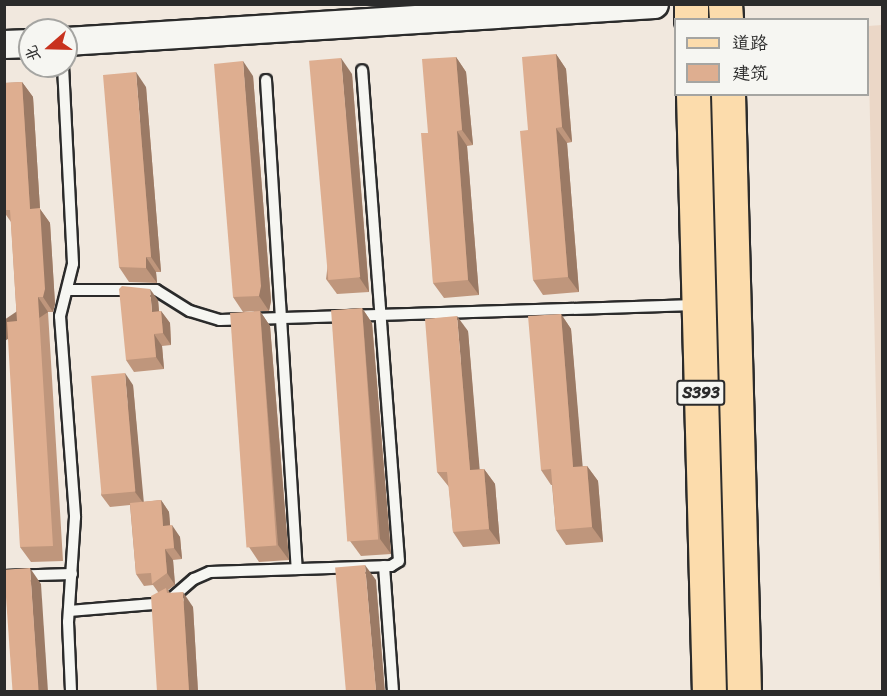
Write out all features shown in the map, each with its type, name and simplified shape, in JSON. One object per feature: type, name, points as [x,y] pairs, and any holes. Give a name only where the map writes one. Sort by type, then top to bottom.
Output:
[{"type":"main road","name":"S393","points":[[693,96],[709,692]]},
{"type":"main road","name":"S393","points":[[728,96],[744,692]]},
{"type":"street","points":[[78,40],[654,4]]},
{"type":"lane","points":[[69,611],[166,603],[194,579],[210,572],[384,566],[399,561],[362,70]]},
{"type":"lane","points":[[64,78],[73,264],[60,316],[75,517],[69,611],[71,692]]},
{"type":"lane","points":[[266,80],[297,569]]},
{"type":"lane","points":[[68,290],[156,290],[208,319],[699,305]]},
{"type":"lane","points":[[384,566],[393,692]]},
{"type":"lane","points":[[4,576],[72,574]]},
{"type":"shaded area","points":[[882,25],[882,683],[869,73],[869,26]]},
{"type":"building","points":[[556,54],[562,127],[556,128],[568,277],[533,280],[520,131],[528,130],[522,57]]},
{"type":"building","points":[[456,57],[462,130],[457,131],[468,280],[433,283],[421,133],[428,133],[422,59]]},
{"type":"building","points":[[341,58],[360,277],[328,280],[309,61]]},
{"type":"building","points":[[243,61],[261,286],[259,296],[233,297],[214,64]]},
{"type":"building","points":[[136,72],[151,257],[146,257],[146,268],[119,267],[103,75]]},
{"type":"building","points":[[22,82],[30,209],[40,208],[45,289],[43,297],[38,297],[53,546],[20,547],[7,322],[17,321],[10,210],[4,210],[4,83]]},
{"type":"building","points":[[122,286],[150,289],[152,312],[161,311],[163,333],[154,334],[156,357],[126,360],[119,289]]},
{"type":"building","points":[[362,308],[378,539],[347,542],[331,310]]},
{"type":"building","points":[[260,311],[276,545],[246,548],[230,313]]},
{"type":"building","points":[[561,314],[573,467],[587,466],[592,527],[556,530],[551,469],[541,470],[528,316]]},
{"type":"building","points":[[457,316],[470,470],[484,469],[489,529],[453,532],[447,472],[437,472],[425,319]]},
{"type":"building","points":[[125,373],[135,492],[102,495],[91,376]]},
{"type":"building","points":[[161,500],[163,526],[172,525],[174,548],[165,549],[167,573],[152,584],[151,573],[136,574],[130,503]]},
{"type":"building","points":[[365,565],[376,692],[346,692],[335,568]]},
{"type":"building","points":[[30,568],[39,692],[13,692],[4,570]]},
{"type":"building","points":[[166,588],[167,593],[183,592],[189,692],[157,692],[151,596]]}]
